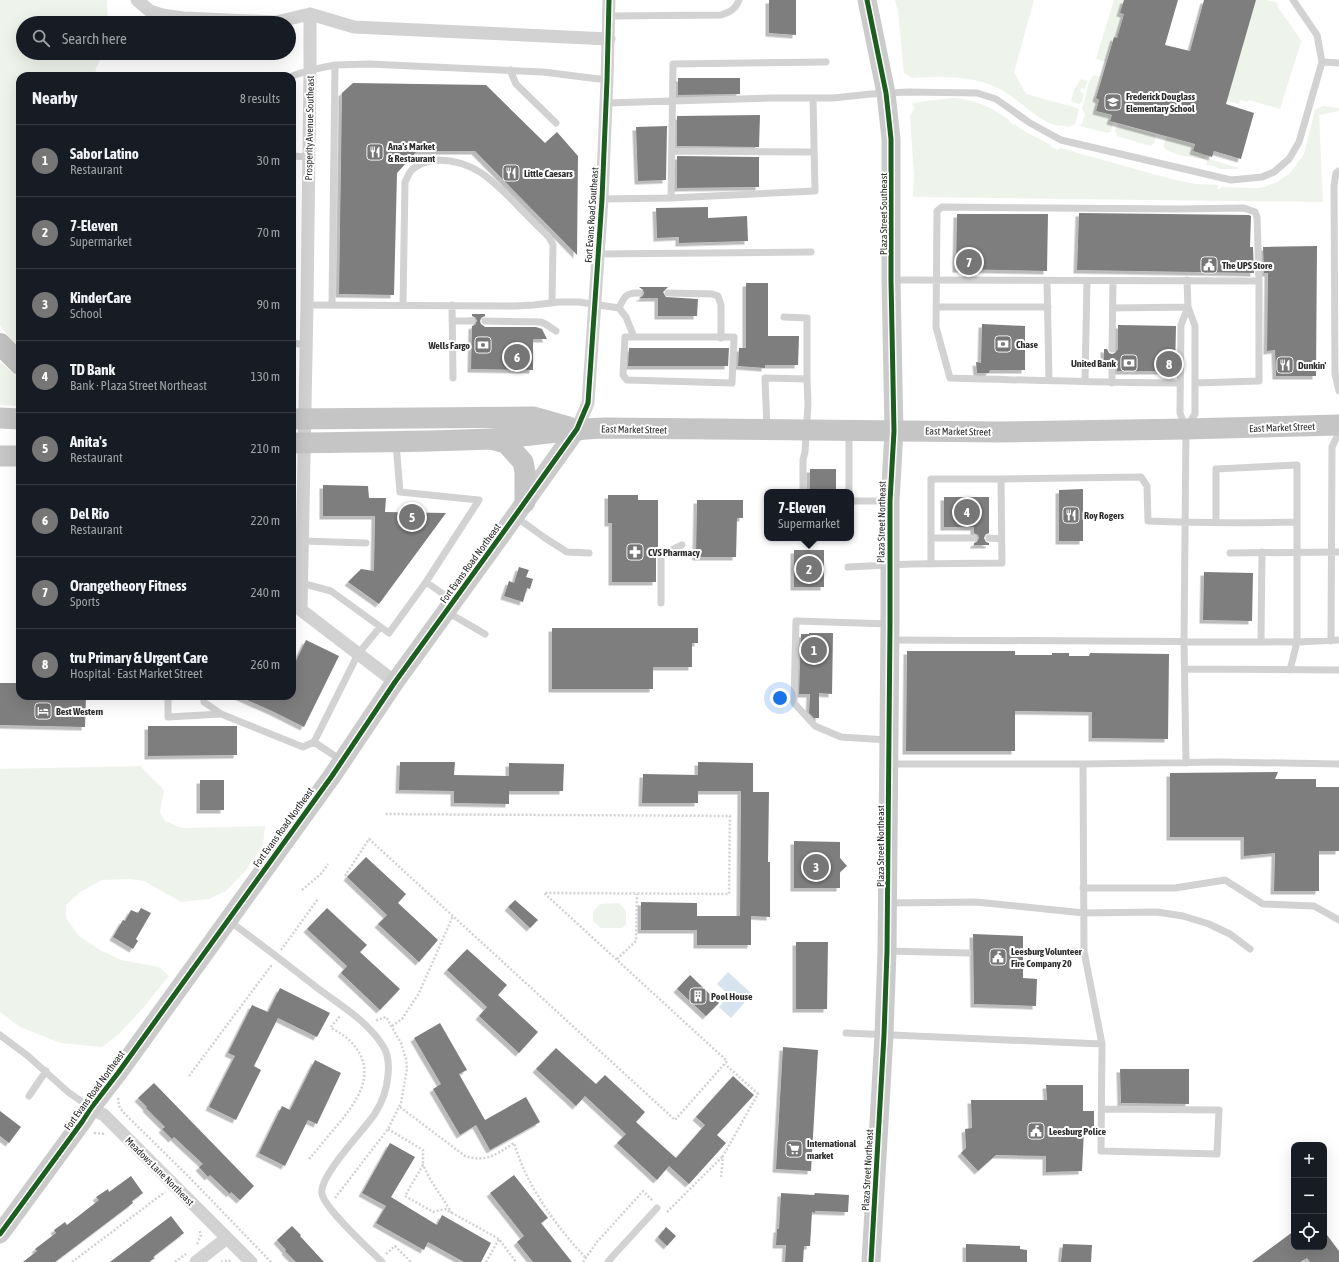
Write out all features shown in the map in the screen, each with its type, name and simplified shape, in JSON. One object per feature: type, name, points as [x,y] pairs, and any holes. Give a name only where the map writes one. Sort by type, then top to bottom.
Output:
[{"type":"highway","points":[[0,344],[16,360]]},
{"type":"main road","name":"Plaza Street Southeast","points":[[867,0],[886,93],[892,139],[894,431]]},
{"type":"main road","name":"East Market Street","points":[[298,419],[534,417],[577,429]]},
{"type":"main road","points":[[0,418],[16,419]]},
{"type":"main road","name":"East Market Street","points":[[298,443],[491,439],[530,436],[577,429],[998,432],[1339,425]]},
{"type":"main road","name":"Fort Evans Road Northeast","points":[[0,1234],[228,920],[342,760],[395,682],[577,429]]},
{"type":"main road","name":"Plaza Street Northeast","points":[[871,1262],[884,1035],[887,951],[890,632],[889,564],[890,501],[894,431]]},
{"type":"main road","points":[[491,439],[506,443],[523,462],[526,472],[520,509]]},
{"type":"main road","points":[[0,456],[16,456]]},
{"type":"street","points":[[137,0],[150,11],[169,16]]},
{"type":"street","name":"Fort Evans Road Southeast","points":[[577,429],[588,403],[597,254],[602,199],[610,16],[609,0]]},
{"type":"street","points":[[296,17],[310,14],[354,27],[609,39]]},
{"type":"street","name":"Prosperity Avenue Southeast","points":[[298,419],[306,345],[310,14]]},
{"type":"street","points":[[298,419],[302,541],[301,583],[296,610],[395,682]]},
{"type":"street","name":"Meadows Lane Northeast","points":[[87,1115],[104,1115],[251,1262]]},
{"type":"street","points":[[191,1258],[227,1238]]},
{"type":"lane","points":[[610,16],[722,15],[736,8],[739,0]]},
{"type":"lane","points":[[606,103],[774,98],[832,98],[886,93],[977,93],[996,99],[1030,123],[1061,140],[1231,180],[1262,177],[1274,172],[1289,159],[1299,142],[1322,62],[1317,35],[1292,0]]},
{"type":"lane","points":[[672,198],[673,64],[826,62]]},
{"type":"lane","points":[[1322,62],[1339,63]]},
{"type":"lane","points":[[296,75],[335,65],[369,64],[510,70],[607,80]]},
{"type":"lane","points":[[332,305],[335,65]]},
{"type":"lane","points":[[510,70],[516,84],[556,123]]},
{"type":"lane","points":[[602,199],[672,198],[815,191],[813,98]]},
{"type":"lane","points":[[672,151],[814,152]]},
{"type":"lane","points":[[296,156],[309,157]]},
{"type":"lane","points":[[403,305],[405,182],[411,171],[420,165],[433,160],[449,160],[466,164],[480,171],[491,179],[549,237],[552,245],[552,302]]},
{"type":"lane","points":[[1339,171],[1336,173],[1334,186],[1335,374],[1339,391]]},
{"type":"lane","points":[[1180,383],[1112,383],[950,378],[936,327],[937,211],[942,207],[1178,209],[1244,208],[1255,212],[1257,217],[1258,381],[1195,383]]},
{"type":"lane","points":[[597,254],[811,252]]},
{"type":"lane","points":[[892,280],[1258,281]]},
{"type":"lane","points":[[1186,429],[1194,414],[1195,383],[1195,326],[1188,307],[1187,280]]},
{"type":"lane","points":[[1047,281],[1049,380]]},
{"type":"lane","points":[[1085,381],[1087,281]]},
{"type":"lane","points":[[1112,349],[1113,281]]},
{"type":"lane","points":[[619,308],[625,296],[632,292],[639,292]]},
{"type":"lane","points":[[668,293],[712,294],[718,296],[721,305],[721,338]]},
{"type":"lane","points":[[307,305],[528,306],[552,302],[578,302],[619,308],[626,317],[634,337]]},
{"type":"lane","points":[[452,305],[453,378]]},
{"type":"lane","points":[[936,307],[1048,307]]},
{"type":"lane","points":[[1113,308],[1188,307]]},
{"type":"lane","points":[[1186,763],[1184,641],[1186,429],[1180,413],[1180,383],[1182,325],[1188,307]]},
{"type":"lane","points":[[784,317],[808,318],[806,378],[808,404],[803,460],[803,489]]},
{"type":"lane","points":[[452,321],[472,321]]},
{"type":"lane","points":[[485,321],[541,322],[547,324],[556,331]]},
{"type":"lane","points":[[634,337],[734,337],[732,383],[627,380],[623,374],[625,338],[634,337]]},
{"type":"lane","points":[[296,344],[306,345]]},
{"type":"lane","points":[[1112,363],[1112,383]]},
{"type":"lane","points":[[767,430],[765,378],[806,378]]},
{"type":"lane","points":[[848,430],[849,489]]},
{"type":"lane","points":[[1331,641],[1336,552],[1332,447],[1339,432]]},
{"type":"lane","points":[[301,583],[331,591],[390,633],[426,582],[480,500],[400,492],[396,442]]},
{"type":"lane","points":[[1216,523],[1216,469],[1297,465],[1297,642],[1290,670]]},
{"type":"lane","points":[[930,563],[932,479],[1141,477],[1147,486],[1148,521],[1185,523],[1297,522]]},
{"type":"lane","points":[[848,567],[889,564],[1002,563],[1000,479]]},
{"type":"lane","points":[[854,500],[890,501]]},
{"type":"lane","points":[[520,509],[545,538],[567,552],[589,553]]},
{"type":"lane","points":[[931,538],[974,538]]},
{"type":"lane","points":[[989,538],[1001,538]]},
{"type":"lane","points":[[302,541],[366,542]]},
{"type":"lane","points":[[661,603],[661,555],[682,545]]},
{"type":"lane","points":[[1261,641],[1262,552]]},
{"type":"lane","points":[[1230,553],[1336,552]]},
{"type":"lane","points":[[426,582],[450,606],[484,634]]},
{"type":"lane","points":[[888,740],[841,737],[815,726],[794,703],[796,621],[890,632],[1184,641],[1297,642],[1339,640]]},
{"type":"lane","points":[[204,700],[204,702],[222,714],[303,747],[314,742],[358,654],[380,626]]},
{"type":"lane","points":[[1185,669],[1339,670]]},
{"type":"lane","points":[[168,700],[168,717],[222,714]]},
{"type":"lane","points":[[314,742],[342,760]]},
{"type":"lane","points":[[888,764],[1219,762],[1339,764]]},
{"type":"lane","points":[[1083,764],[1084,951],[1102,1044],[1101,1151],[1217,1154],[1219,1110],[1102,1109]]},
{"type":"lane","points":[[1083,888],[1175,888],[1225,880],[1264,904],[1314,906],[1339,920]]},
{"type":"lane","points":[[888,903],[976,902],[1084,913],[1158,912],[1183,916],[1209,924],[1230,934],[1250,949]]},
{"type":"lane","points":[[228,920],[349,1012],[370,1030],[384,1047],[389,1062],[388,1078],[383,1099],[375,1114],[362,1132],[329,1172],[324,1181],[322,1194],[328,1207],[382,1262]]},
{"type":"lane","points":[[887,951],[968,953]]},
{"type":"lane","points":[[1026,952],[1084,951]]},
{"type":"lane","points":[[846,1034],[1102,1044]]},
{"type":"lane","points":[[0,1035],[28,1056],[68,1092],[87,1115]]},
{"type":"lane","points":[[29,1096],[46,1072]]},
{"type":"lane","points":[[608,1262],[656,1205]]},
{"type":"path","points":[[345,876],[369,839],[675,1120],[727,1061],[544,893],[729,894],[730,816],[384,814]]},
{"type":"path","points":[[302,890],[321,874],[328,864]]},
{"type":"path","points":[[617,960],[636,941],[637,894]]},
{"type":"path","points":[[286,956],[280,951],[318,899]]},
{"type":"path","points":[[392,1026],[402,1019],[419,993],[453,916]]},
{"type":"path","points":[[189,1076],[271,966],[278,970]]},
{"type":"path","points":[[309,1159],[352,1107],[360,1092],[364,1076],[362,1059],[357,1048],[350,1040],[331,1028],[339,1018],[338,1015],[333,1012]]},
{"type":"path","points":[[334,1200],[388,1129],[400,1107],[405,1089],[407,1069],[406,1059],[401,1043],[386,1017],[375,1021],[369,1016]]},
{"type":"path","points":[[665,1213],[723,1156],[758,1094],[725,1064]]},
{"type":"path","points":[[118,1096],[119,1106],[123,1112],[193,1181],[271,1262]]},
{"type":"path","points":[[400,1107],[465,1156],[474,1159],[484,1159],[494,1156],[514,1143],[524,1171],[534,1188],[572,1242],[586,1258]]},
{"type":"path","points":[[87,1115],[92,1133],[99,1132],[108,1134]]},
{"type":"path","points":[[388,1129],[423,1150],[423,1165],[430,1179],[452,1213]]},
{"type":"path","points":[[721,1178],[723,1156]]},
{"type":"path","points":[[423,1165],[405,1196],[433,1212],[445,1209],[499,1239],[516,1262]]},
{"type":"path","points":[[160,1186],[170,1197]]},
{"type":"path","points":[[583,1262],[597,1242],[643,1191],[656,1205]]},
{"type":"path","points":[[72,1262],[165,1192]]},
{"type":"path","points":[[192,1248],[198,1244],[201,1235],[199,1228]]},
{"type":"path","points":[[486,1262],[499,1239]]},
{"type":"path","points":[[381,1249],[386,1254],[395,1246],[411,1262]]},
{"type":"path","points":[[175,1262],[191,1258]]},
{"type":"path","points":[[221,1262],[228,1260],[233,1262]]},
{"type":"shaded area","points":[[0,0],[107,0],[108,16],[16,16],[16,60],[100,60],[96,72],[16,72],[16,346],[0,326]]},
{"type":"shaded area","points":[[895,0],[1034,0],[1014,72],[1026,94],[1077,108],[1079,110],[1075,124],[1069,127],[1054,125],[1047,122],[1035,115],[1008,94],[986,83],[949,77],[912,78],[904,73],[898,11]]},
{"type":"shaded area","points":[[1114,0],[1124,0],[1121,13],[1124,14],[1117,38],[1114,37],[1106,62],[1096,59]]},
{"type":"shaded area","points":[[1256,0],[1267,0],[1278,3],[1277,6],[1303,43],[1301,42],[1280,109],[1249,100],[1248,102],[1240,100],[1239,104],[1222,99],[1226,85],[1231,86]]},
{"type":"shaded area","points":[[1095,75],[1099,77],[1094,96],[1099,100],[1096,111],[1112,115],[1110,120],[1113,121],[1111,132],[1108,133],[1079,125],[1082,124],[1085,114],[1082,109],[1089,82]]},
{"type":"shaded area","points":[[1081,79],[1087,81],[1085,89],[1081,88],[1080,92],[1084,93],[1082,102],[1079,104],[1071,101],[1074,90]]},
{"type":"shaded area","points":[[953,98],[969,100],[990,108],[1009,120],[1013,125],[1014,124],[1058,150],[1060,148],[1171,179],[1196,184],[1218,185],[1218,189],[1221,189],[1221,187],[1258,188],[1277,182],[1290,173],[1304,154],[1315,110],[1323,106],[1339,108],[1339,111],[1319,115],[1323,202],[913,197],[914,174],[910,117],[915,108],[912,104]]},
{"type":"shaded area","points":[[1118,124],[1156,135],[1154,143],[1151,146],[1117,136],[1115,131]]},
{"type":"shaded area","points":[[1167,137],[1195,144],[1193,151],[1206,155],[1205,159],[1182,156],[1170,152],[1163,146]]},
{"type":"shaded area","points":[[1209,159],[1239,168],[1220,169],[1214,166],[1206,165]]},
{"type":"shaded area","points":[[0,362],[16,376],[16,406],[0,405]]},
{"type":"shaded area","points":[[140,766],[164,790],[160,812],[165,821],[182,828],[265,826],[263,845],[246,870],[226,891],[209,899],[181,902],[144,881],[130,879],[102,880],[80,892],[66,905],[66,918],[79,936],[100,950],[121,960],[159,967],[169,976],[143,1008],[119,1034],[102,1047],[61,1043],[20,1027],[0,1012],[0,769]]},
{"type":"shaded area","points":[[619,903],[626,911],[626,924],[622,928],[601,928],[593,921],[593,912],[600,904]]},
{"type":"shaded area","points":[[728,972],[752,994],[731,1018],[719,1007],[729,995],[717,984]]},
{"type":"building","points":[[769,0],[796,0],[796,35],[769,33]]},
{"type":"building","points":[[1124,0],[1178,0],[1165,45],[1190,51],[1204,0],[1256,0],[1226,104],[1254,113],[1241,159],[1214,151],[1212,157],[1193,151],[1195,144],[1110,121],[1112,115],[1096,111],[1099,100],[1096,98],[1114,37],[1117,38],[1124,14],[1120,13]]},
{"type":"building","points":[[678,78],[740,78],[740,94],[678,95]]},
{"type":"building","points":[[353,83],[486,85],[545,143],[557,132],[578,156],[577,255],[475,151],[417,151],[397,173],[394,295],[339,294],[342,93]]},
{"type":"building","points":[[760,115],[759,147],[677,146],[677,116]]},
{"type":"building","points":[[667,126],[666,180],[638,181],[636,127]]},
{"type":"building","points":[[677,156],[759,157],[759,187],[677,188]]},
{"type":"building","points":[[708,207],[708,218],[747,216],[748,241],[679,243],[679,237],[657,238],[656,208]]},
{"type":"building","points":[[1079,213],[1249,215],[1251,216],[1250,247],[1253,247],[1254,273],[1077,270]]},
{"type":"building","points":[[957,214],[1048,214],[1047,271],[956,269]]},
{"type":"building","points":[[1317,246],[1316,376],[1276,376],[1275,350],[1267,351],[1268,273],[1264,273],[1263,247]]},
{"type":"building","points":[[746,283],[768,283],[768,336],[799,336],[798,365],[765,365],[765,368],[738,366],[739,348],[746,348]]},
{"type":"building","points":[[639,287],[668,287],[663,292],[666,297],[698,299],[697,316],[658,316],[658,298],[639,298],[643,296],[644,293]]},
{"type":"building","points":[[472,314],[485,314],[480,321],[485,327],[536,327],[542,329],[547,339],[533,339],[533,370],[471,369],[472,326],[475,325],[477,321]]},
{"type":"building","name":"Chase","points":[[982,324],[1025,326],[1025,370],[990,370],[989,373],[977,373],[976,362],[981,363]]},
{"type":"building","points":[[1118,325],[1176,326],[1175,371],[1117,371],[1117,363],[1115,359],[1110,359],[1107,363],[1104,363],[1104,349],[1107,349],[1109,353],[1112,354],[1118,349]]},
{"type":"building","points":[[629,348],[729,348],[728,366],[628,366]]},
{"type":"building","points":[[810,469],[836,469],[836,489],[810,489]]},
{"type":"building","points":[[323,485],[368,486],[369,498],[386,498],[385,512],[446,513],[379,604],[348,582],[361,569],[374,571],[375,516],[323,516]]},
{"type":"building","name":"Roy Rogers","points":[[1083,489],[1083,541],[1059,541],[1059,490]]},
{"type":"building","name":"CVS Pharmacy","points":[[608,495],[638,495],[638,500],[658,500],[658,551],[656,555],[656,582],[612,582],[612,523],[608,523]]},
{"type":"building","points":[[944,497],[989,497],[989,533],[985,535],[984,538],[989,545],[974,545],[979,538],[978,535],[974,533],[974,527],[944,527]]},
{"type":"building","points":[[697,500],[743,500],[743,518],[737,518],[736,557],[696,557]]},
{"type":"building","points":[[794,550],[824,550],[824,587],[794,587]]},
{"type":"building","points":[[519,567],[529,570],[526,577],[533,579],[530,589],[527,588],[523,602],[504,596],[509,581],[514,583]]},
{"type":"building","points":[[1204,572],[1253,573],[1252,621],[1203,620]]},
{"type":"building","points":[[552,628],[698,628],[698,643],[692,643],[692,667],[653,667],[653,689],[552,689]]},
{"type":"building","points":[[833,633],[832,694],[819,693],[819,718],[814,718],[809,713],[810,694],[799,694],[801,634]]},
{"type":"building","points":[[306,640],[339,656],[304,727],[247,700],[296,700],[296,661]]},
{"type":"building","points":[[907,651],[1015,651],[1015,655],[1052,655],[1052,653],[1069,653],[1069,656],[1089,656],[1090,653],[1169,654],[1168,739],[1092,738],[1092,712],[1015,711],[1015,751],[906,751]]},
{"type":"building","name":"Best Western","points":[[0,683],[16,683],[16,700],[86,700],[85,727],[0,725]]},
{"type":"building","points":[[148,726],[237,726],[237,755],[148,756]]},
{"type":"building","points":[[400,762],[455,762],[454,775],[509,776],[509,763],[564,764],[563,791],[509,791],[509,804],[454,803],[454,791],[399,790]]},
{"type":"building","points":[[698,762],[753,763],[753,792],[769,792],[768,862],[770,862],[770,917],[751,916],[751,945],[697,945],[697,930],[641,930],[641,902],[697,903],[697,916],[740,916],[741,791],[698,791],[698,803],[642,803],[643,774],[698,775]]},
{"type":"building","points":[[1278,772],[1275,779],[1316,779],[1316,787],[1339,787],[1339,851],[1319,851],[1319,891],[1274,891],[1275,853],[1244,856],[1244,837],[1170,837],[1170,773]]},
{"type":"building","points":[[200,780],[224,780],[224,810],[200,810]]},
{"type":"building","points":[[794,841],[840,842],[840,858],[847,866],[840,872],[840,888],[794,888]]},
{"type":"building","points":[[366,857],[406,894],[398,903],[438,940],[419,962],[378,924],[387,915],[347,877]]},
{"type":"building","points":[[515,900],[538,920],[530,928],[508,907]]},
{"type":"building","points":[[141,908],[151,913],[136,939],[138,941],[133,949],[113,937],[131,910],[138,913]]},
{"type":"building","points":[[327,908],[367,945],[360,952],[400,989],[380,1010],[341,973],[347,966],[307,929]]},
{"type":"building","name":"Leesburg Volunteer Fire Company 20","points":[[973,934],[1023,936],[1023,948],[1021,952],[1023,956],[1023,978],[1037,979],[1036,1006],[974,1004]]},
{"type":"building","points":[[796,942],[828,942],[827,1009],[796,1009]]},
{"type":"building","points":[[467,949],[507,985],[498,995],[538,1032],[519,1053],[479,1016],[487,1007],[447,970]]},
{"type":"building","name":"Pool House","points":[[690,975],[719,1003],[706,1016],[677,989]]},
{"type":"building","points":[[280,988],[330,1013],[317,1037],[278,1018],[254,1066],[261,1070],[236,1120],[209,1107],[235,1056],[228,1053],[252,1005],[268,1012]]},
{"type":"building","points":[[440,1023],[467,1070],[459,1074],[485,1120],[526,1097],[540,1122],[490,1150],[476,1125],[460,1135],[433,1089],[441,1084],[414,1038]]},
{"type":"building","points":[[783,1047],[818,1050],[811,1171],[776,1169]]},
{"type":"building","points":[[556,1048],[596,1084],[605,1075],[645,1112],[636,1122],[676,1158],[705,1125],[696,1117],[733,1076],[754,1095],[717,1135],[726,1143],[689,1184],[669,1166],[657,1180],[617,1143],[626,1134],[585,1096],[576,1106],[536,1069]]},
{"type":"building","points":[[315,1060],[341,1073],[317,1124],[308,1120],[285,1166],[259,1153],[282,1106],[290,1110]]},
{"type":"building","points":[[1120,1069],[1189,1069],[1189,1104],[1121,1103]]},
{"type":"building","points":[[154,1083],[254,1186],[240,1200],[231,1192],[230,1194],[210,1175],[208,1177],[199,1167],[203,1164],[174,1137],[172,1139],[162,1129],[165,1127],[138,1098]]},
{"type":"building","name":"Leesburg Police","points":[[1046,1085],[1083,1085],[1083,1111],[1094,1111],[1094,1129],[1084,1130],[1082,1171],[1046,1172],[1046,1156],[996,1155],[978,1171],[961,1153],[966,1148],[965,1129],[972,1128],[971,1100],[1047,1100]]},
{"type":"building","points":[[0,1111],[21,1127],[9,1143],[0,1136]]},
{"type":"building","points":[[390,1143],[415,1157],[391,1197],[437,1225],[442,1215],[491,1243],[481,1262],[464,1262],[428,1242],[424,1250],[376,1223],[386,1206],[362,1193]]},
{"type":"building","points":[[514,1175],[548,1218],[541,1223],[572,1262],[533,1262],[517,1242],[524,1236],[490,1193]]},
{"type":"building","points":[[131,1176],[143,1193],[132,1201],[133,1203],[55,1262],[23,1262],[37,1251],[35,1249],[56,1233],[54,1230],[65,1222],[67,1225],[99,1200],[96,1197],[108,1189],[109,1192]]},
{"type":"building","points":[[781,1193],[849,1195],[848,1212],[812,1212],[810,1246],[804,1246],[803,1262],[785,1262],[786,1245],[776,1245],[777,1229],[779,1229]]},
{"type":"building","points":[[171,1216],[184,1233],[153,1257],[155,1258],[149,1262],[110,1262]]},
{"type":"building","points":[[292,1226],[324,1262],[296,1262],[285,1251],[286,1250],[277,1240]]},
{"type":"building","points":[[666,1227],[676,1236],[667,1246],[658,1237]]},
{"type":"building","points":[[1291,1233],[1291,1250],[1327,1250],[1327,1235],[1339,1251],[1339,1262],[1310,1262],[1307,1258],[1300,1262],[1252,1262]]},
{"type":"building","points":[[966,1244],[1020,1246],[1020,1249],[1027,1250],[1027,1262],[966,1262]]},
{"type":"building","points":[[1063,1244],[1092,1245],[1091,1262],[1061,1262]]},
{"type":"cycle path","points":[[0,1234],[332,776],[395,682],[577,429],[588,403],[602,199],[609,0]]},
{"type":"cycle path","points":[[867,0],[886,93],[891,139],[891,280],[894,431],[890,501],[887,951],[884,1035],[871,1262]]},
{"type":"place","name":"Frederick Douglass Elementary School","points":[[1113,102]]},
{"type":"place","name":"Ana's Market & Restaurant","points":[[375,152]]},
{"type":"place","name":"Little Caesars","points":[[511,173]]},
{"type":"place","name":"Orangetheory Fitness","points":[[969,262]]},
{"type":"place","name":"The UPS Store","points":[[1209,265]]},
{"type":"place","name":"Chase","points":[[1003,344]]},
{"type":"place","name":"Wells Fargo","points":[[483,345]]},
{"type":"place","name":"Del Rio","points":[[517,357]]},
{"type":"place","name":"United Bank","points":[[1129,363]]},
{"type":"place","name":"tru Primary & Urgent Care","points":[[1169,364]]},
{"type":"place","name":"Dunkin'","points":[[1285,365]]},
{"type":"place","name":"TD Bank","points":[[967,512]]},
{"type":"place","name":"Roy Rogers","points":[[1071,515]]},
{"type":"place","name":"Anita's","points":[[412,517]]},
{"type":"place","name":"CVS Pharmacy","points":[[635,552]]},
{"type":"place","name":"7-Eleven","points":[[809,569]]},
{"type":"place","name":"Sabor Latino","points":[[814,650]]},
{"type":"place","name":"Best Western","points":[[43,711]]},
{"type":"place","name":"KinderCare","points":[[816,867]]},
{"type":"place","name":"Leesburg Volunteer Fire Company 20","points":[[998,957]]},
{"type":"place","name":"Pool House","points":[[698,996]]},
{"type":"place","name":"Leesburg Police","points":[[1036,1131]]},
{"type":"place","name":"International market","points":[[794,1149]]}]
